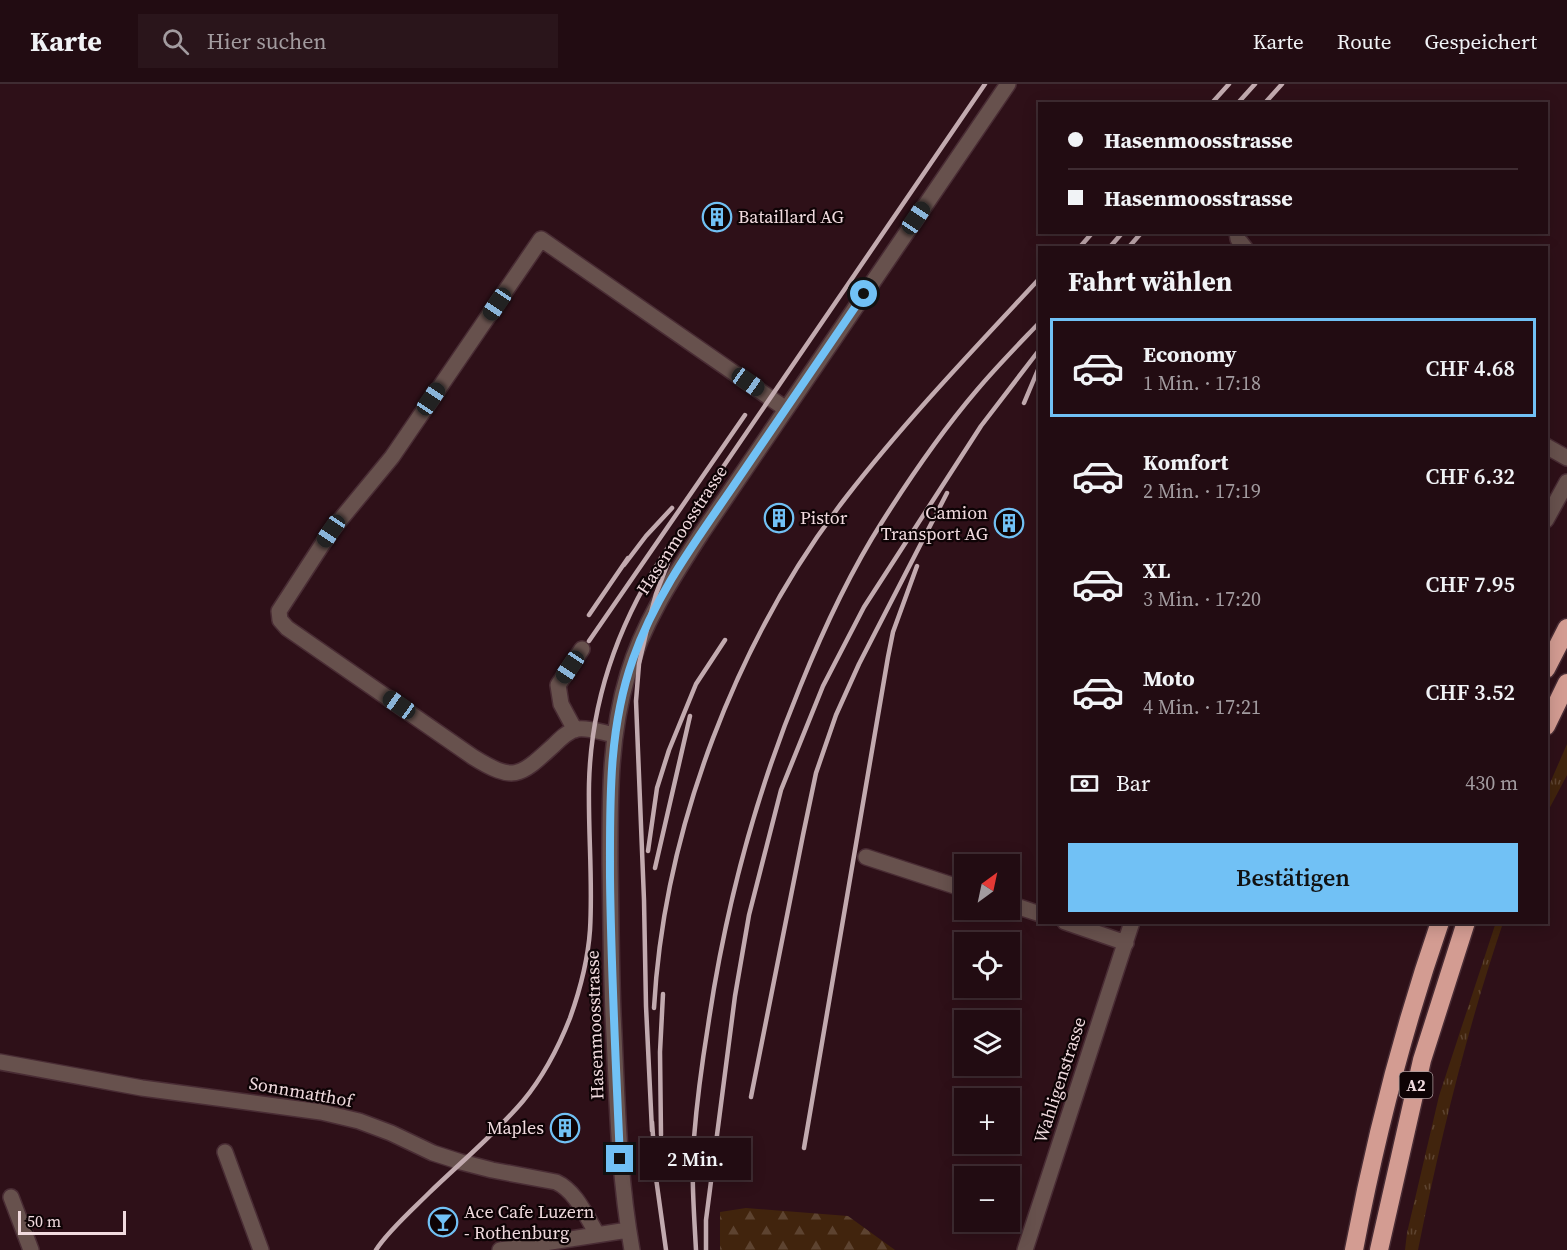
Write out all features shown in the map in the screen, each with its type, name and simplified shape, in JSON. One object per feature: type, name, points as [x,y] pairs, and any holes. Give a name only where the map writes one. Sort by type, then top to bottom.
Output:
[{"type":"highway","points":[[1548,665],[1567,628]]},
{"type":"highway","points":[[1548,722],[1567,683]]},
{"type":"highway","name":"A2","points":[[1354,1250],[1391,1081],[1439,924]]},
{"type":"highway","name":"A2","points":[[1379,1250],[1422,1060],[1465,924]]},
{"type":"street","name":"Hasenmoosstrasse","points":[[632,1250],[620,1159],[611,956],[610,785],[615,735],[627,675],[640,639],[657,604],[701,534],[1008,84]]},
{"type":"street","points":[[615,735],[589,729],[575,730],[559,740],[524,770],[513,773],[498,771],[473,757],[287,628],[280,620],[279,611],[331,531],[392,457],[541,239],[786,409]]},
{"type":"street","points":[[1548,447],[1567,458]]},
{"type":"street","points":[[1548,516],[1567,482]]},
{"type":"street","points":[[575,730],[561,704],[558,686],[582,649]]},
{"type":"street","points":[[866,857],[954,886]]},
{"type":"street","points":[[1020,907],[1038,913]]},
{"type":"street","points":[[1071,924],[1126,943]]},
{"type":"street","name":"Wahligenstrasse","points":[[1025,1250],[1131,924]]},
{"type":"street","name":"Sonnmatthof","points":[[0,1062],[142,1088],[321,1112],[359,1121],[433,1153],[460,1162],[556,1182],[565,1186],[597,1234]]},
{"type":"street","points":[[225,1152],[261,1250]]},
{"type":"street","points":[[12,1197],[31,1250]]},
{"type":"street","points":[[500,1250],[628,1230]]},
{"type":"green space","points":[[1567,744],[1567,775],[1548,811],[1548,788]]},
{"type":"green space","points":[[1495,924],[1503,924],[1455,1085],[1418,1250],[1405,1250],[1439,1096]]},
{"type":"green space","points":[[746,1208],[848,1216],[895,1250],[720,1250],[720,1212]]},
{"type":"railway","points":[[652,1131],[636,701],[639,664],[656,594],[671,555],[690,517],[708,489],[985,84]]},
{"type":"railway","points":[[1213,102],[1229,84]]},
{"type":"railway","points":[[1239,102],[1255,84]]},
{"type":"railway","points":[[1266,102],[1282,84]]},
{"type":"railway","points":[[1081,246],[1091,234]]},
{"type":"railway","points":[[1111,246],[1121,234]]},
{"type":"railway","points":[[1130,246],[1140,234]]},
{"type":"railway","points":[[654,1008],[661,940],[673,872],[690,805],[713,738],[740,673],[772,611],[808,551],[847,496],[941,385],[1038,280]]},
{"type":"railway","points":[[696,1250],[693,1152],[702,1068],[715,983],[723,939],[744,854],[784,728],[837,603],[882,522],[951,421],[992,372],[1038,324]]},
{"type":"railway","points":[[706,1250],[706,1220],[735,996],[749,915],[781,790],[823,686],[864,607],[981,426],[1038,352]]},
{"type":"railway","points":[[1024,403],[1038,370]]},
{"type":"railway","points":[[589,641],[745,415]]},
{"type":"railway","points":[[751,1097],[816,773],[836,715],[859,664],[947,493]]},
{"type":"railway","points":[[624,565],[646,536],[672,508]]},
{"type":"railway","points":[[376,1250],[401,1221],[489,1137],[523,1101],[543,1072],[566,1029],[580,985],[589,941],[591,912],[589,784],[596,721],[612,659],[623,630],[652,573],[669,546]]},
{"type":"railway","points":[[589,615],[628,558]]},
{"type":"railway","points":[[804,1148],[888,657],[893,632],[917,566]]},
{"type":"railway","points":[[648,851],[657,788],[669,750],[696,684],[725,640]]},
{"type":"railway","points":[[655,868],[690,716]]},
{"type":"railway","points":[[661,1135],[660,1052],[663,994]]},
{"type":"railway","points":[[652,1122],[656,1178],[666,1250]]},
{"type":"place","name":"Bataillard AG","points":[[717,217]]},
{"type":"place","name":"Pistor","points":[[779,518]]},
{"type":"place","name":"Camion Transport AG","points":[[1009,523]]},
{"type":"place","name":"Maples","points":[[565,1128]]},
{"type":"place","name":"Ace Cafe Luzern - Rothenburg","points":[[443,1222]]},
{"type":"route","points":[[620,1159],[611,956],[610,785],[615,735],[627,675],[649,620],[669,583],[864,294]]}]
